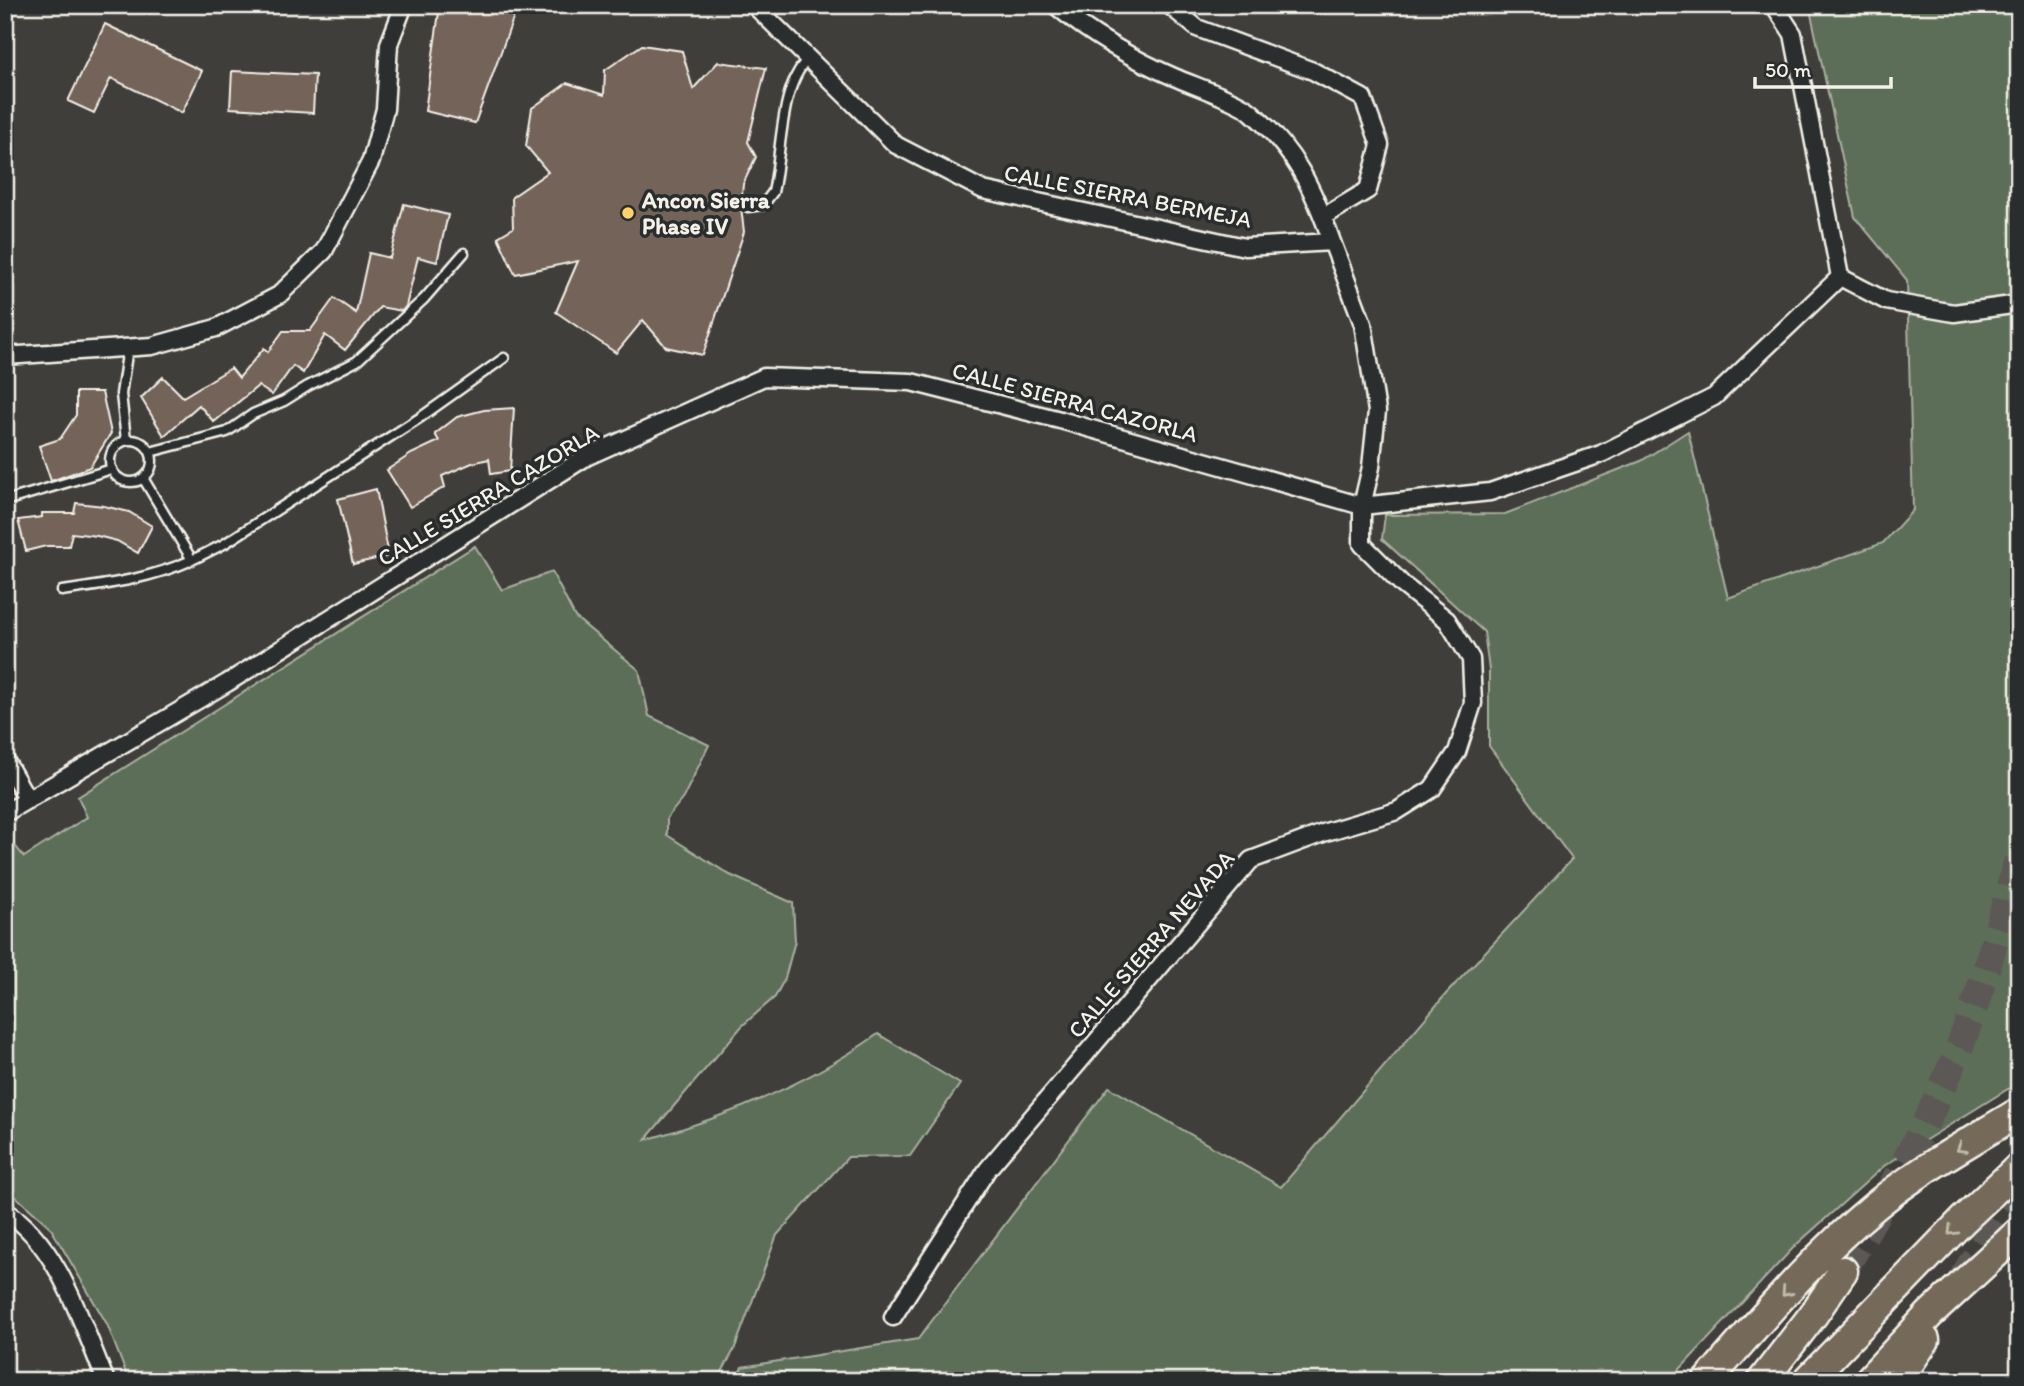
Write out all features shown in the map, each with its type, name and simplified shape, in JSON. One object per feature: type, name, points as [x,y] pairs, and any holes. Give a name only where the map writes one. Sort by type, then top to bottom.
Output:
[{"type":"highway","points":[[1707,1381],[1791,1286],[1844,1233],[1906,1183],[2019,1112]]},
{"type":"highway","points":[[1807,1381],[1953,1230],[2019,1167]]},
{"type":"highway","points":[[1868,1381],[2019,1232]]},
{"type":"highway","points":[[1762,1381],[1843,1271]]},
{"type":"highway","points":[[1897,1381],[1931,1321]]},
{"type":"street","points":[[5,356],[152,346],[216,328],[279,295],[324,251],[372,160],[385,109],[389,44],[404,5]]},
{"type":"street","name":"CALLE SIERRA BERMEJA","points":[[754,5],[896,145],[983,190],[1245,247],[1332,242]]},
{"type":"street","points":[[1055,5],[1071,19],[1153,68],[1250,110],[1293,156],[1311,187],[1363,324],[1377,411],[1371,467],[1362,506],[1490,492],[1601,454],[1714,397],[1840,277]]},
{"type":"street","points":[[1169,5],[1197,28],[1313,71],[1363,98],[1380,145],[1368,190],[1323,217]]},
{"type":"street","points":[[1774,5],[1793,34],[1840,277]]},
{"type":"street","points":[[1840,277],[1886,300],[1954,313],[2019,304]]},
{"type":"street","name":"CALLE SIERRA CAZORLA","points":[[5,813],[227,683],[586,457],[764,377],[911,382],[1060,420],[1362,506]]},
{"type":"street","name":"CALLE SIERRA NEVADA","points":[[893,1317],[986,1170],[1251,860],[1326,832],[1397,811],[1432,789],[1457,752],[1473,703],[1471,659],[1447,620],[1403,585],[1362,544],[1362,506]]},
{"type":"street","points":[[5,760],[28,800]]},
{"type":"street","points":[[5,1211],[18,1218],[51,1258],[106,1381]]},
{"type":"lane","points":[[748,207],[763,205],[773,192],[792,84],[801,66],[808,59]]},
{"type":"lane","points":[[150,452],[227,432],[253,414],[284,401],[357,362],[417,306],[464,253]]},
{"type":"lane","points":[[126,440],[121,394],[128,348]]},
{"type":"lane","points":[[62,591],[140,579],[166,572],[224,544],[272,510],[421,417],[504,358]]},
{"type":"lane","points":[[126,440],[140,442],[150,452],[151,466],[143,478],[129,481],[116,475],[112,469],[110,462],[114,448],[126,440]]},
{"type":"lane","points":[[12,499],[112,469]]},
{"type":"lane","points":[[143,478],[192,560]]},
{"type":"green space","points":[[1809,5],[2019,5],[2019,1082],[1884,1166],[1795,1246],[1669,1381],[736,1381],[742,1367],[918,1339],[1109,1087],[1281,1187],[1446,994],[1572,859],[1489,746],[1489,670],[1484,632],[1382,539],[1385,515],[1505,514],[1641,461],[1688,431],[1728,598],[1883,543],[1913,510],[1907,280],[1855,217]]},
{"type":"green space","points":[[475,546],[502,590],[552,572],[575,617],[639,670],[649,716],[709,745],[683,798],[667,818],[667,835],[730,875],[793,903],[795,941],[785,978],[775,997],[742,1026],[645,1140],[706,1121],[766,1097],[824,1068],[878,1034],[960,1084],[910,1156],[848,1157],[777,1235],[734,1350],[717,1381],[129,1381],[107,1324],[50,1227],[5,1187],[5,840],[9,838],[24,857],[87,817],[78,797]]},
{"type":"building","points":[[440,5],[518,5],[475,123],[425,111]]},
{"type":"building","points":[[105,24],[202,71],[182,113],[111,78],[94,113],[68,101]]},
{"type":"building","name":"Ancon Sierra Phase IV","points":[[642,45],[682,51],[693,89],[718,62],[766,68],[748,142],[756,157],[743,184],[741,207],[744,232],[703,355],[666,347],[643,320],[616,353],[556,312],[578,261],[515,274],[498,237],[513,228],[512,197],[548,172],[526,146],[532,108],[567,83],[604,95],[605,70]]},
{"type":"building","points":[[232,71],[315,75],[313,113],[230,108]]},
{"type":"building","points":[[404,204],[448,215],[437,262],[418,257],[406,306],[402,311],[380,307],[345,350],[325,335],[303,373],[293,366],[272,395],[258,386],[214,422],[199,405],[164,436],[141,398],[163,377],[183,397],[231,368],[239,378],[264,348],[268,352],[283,331],[310,331],[334,298],[356,313],[369,253],[390,258]]},
{"type":"building","points":[[76,392],[102,392],[111,433],[90,467],[51,481],[39,446],[60,439],[76,415]]},
{"type":"building","points":[[514,408],[510,471],[491,474],[489,459],[472,463],[442,476],[445,487],[410,507],[387,470],[411,454],[439,441],[435,434],[457,417],[484,410]]},
{"type":"building","points":[[376,489],[389,556],[353,564],[338,499]]},
{"type":"building","points":[[76,503],[129,512],[152,526],[138,553],[117,541],[72,533],[69,546],[46,546],[26,551],[18,520],[42,517],[42,513],[74,513]]},
{"type":"tunnel","points":[[1843,1271],[1910,1153],[1957,1052],[1986,969],[2019,856]]},
{"type":"tunnel","points":[[1961,1281],[2019,1184]]},
{"type":"place","name":"Ancon Sierra Phase IV","points":[[628,213]]}]
